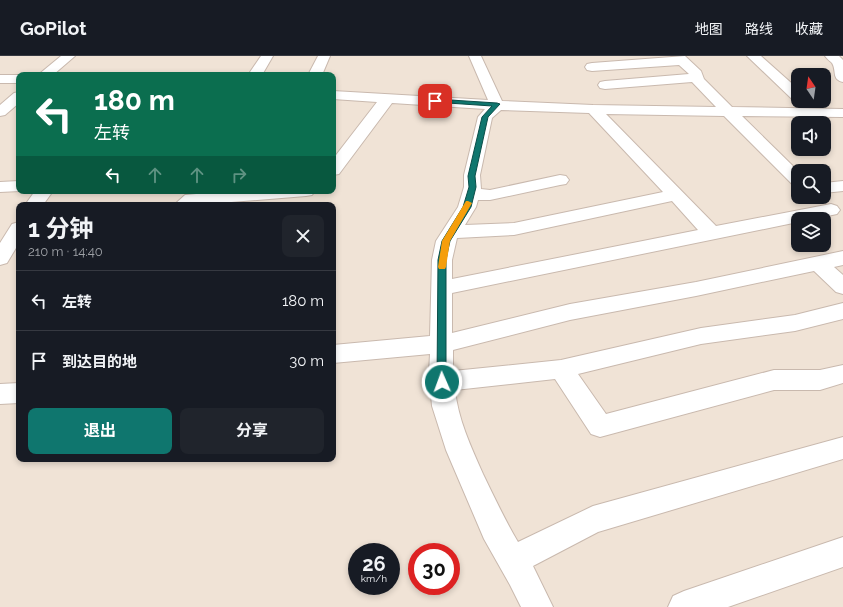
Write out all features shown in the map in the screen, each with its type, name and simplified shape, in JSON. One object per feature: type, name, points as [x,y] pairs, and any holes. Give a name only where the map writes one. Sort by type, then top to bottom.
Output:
[{"type":"street","points":[[49,72],[69,56]]},
{"type":"street","points":[[257,72],[267,56]]},
{"type":"street","points":[[316,72],[324,56]]},
{"type":"street","points":[[475,56],[497,104]]},
{"type":"street","points":[[753,56],[791,91]]},
{"type":"street","points":[[831,56],[839,63],[841,76],[843,78]]},
{"type":"street","points":[[588,61],[680,58],[696,74],[697,80],[791,173]]},
{"type":"street","points":[[588,61],[623,109]]},
{"type":"street","points":[[605,86],[696,78]]},
{"type":"street","points":[[0,79],[16,79]]},
{"type":"street","points":[[336,95],[593,109],[843,112]]},
{"type":"street","points":[[336,166],[388,98]]},
{"type":"street","points":[[0,112],[16,99]]},
{"type":"street","points":[[497,104],[485,117],[472,176],[473,187],[471,194],[467,207],[446,241],[442,260],[442,382],[444,406],[459,450],[494,529],[513,560],[537,607]]},
{"type":"street","points":[[810,108],[815,112]]},
{"type":"street","points":[[593,109],[712,233]]},
{"type":"street","points":[[471,194],[490,195],[560,180]]},
{"type":"street","points":[[0,187],[16,186]]},
{"type":"street","points":[[831,187],[843,186]]},
{"type":"street","points":[[187,202],[191,199],[263,194]]},
{"type":"street","points":[[451,232],[514,228],[676,195]]},
{"type":"street","points":[[824,204],[837,215]]},
{"type":"street","points":[[443,288],[712,233],[837,215]]},
{"type":"street","points":[[0,258],[16,233]]},
{"type":"street","points":[[336,354],[442,344],[570,312],[696,289],[843,258]]},
{"type":"street","points":[[818,263],[843,286]]},
{"type":"street","points":[[442,382],[560,369],[701,336],[795,323],[843,311]]},
{"type":"street","points":[[560,369],[600,426],[774,380],[820,380],[843,374]]},
{"type":"street","points":[[0,394],[16,393]]},
{"type":"street","points":[[513,560],[593,520],[843,448]]},
{"type":"street","points":[[684,607],[843,552]]},
{"type":"shaded area","points":[[0,56],[843,56],[843,607],[0,607]]},
{"type":"slow traffic","points":[[442,267],[446,241],[468,203]]},
{"type":"route","points":[[435,101],[497,104],[485,117],[472,176],[473,187],[467,207],[446,241],[442,260],[442,382]]}]
